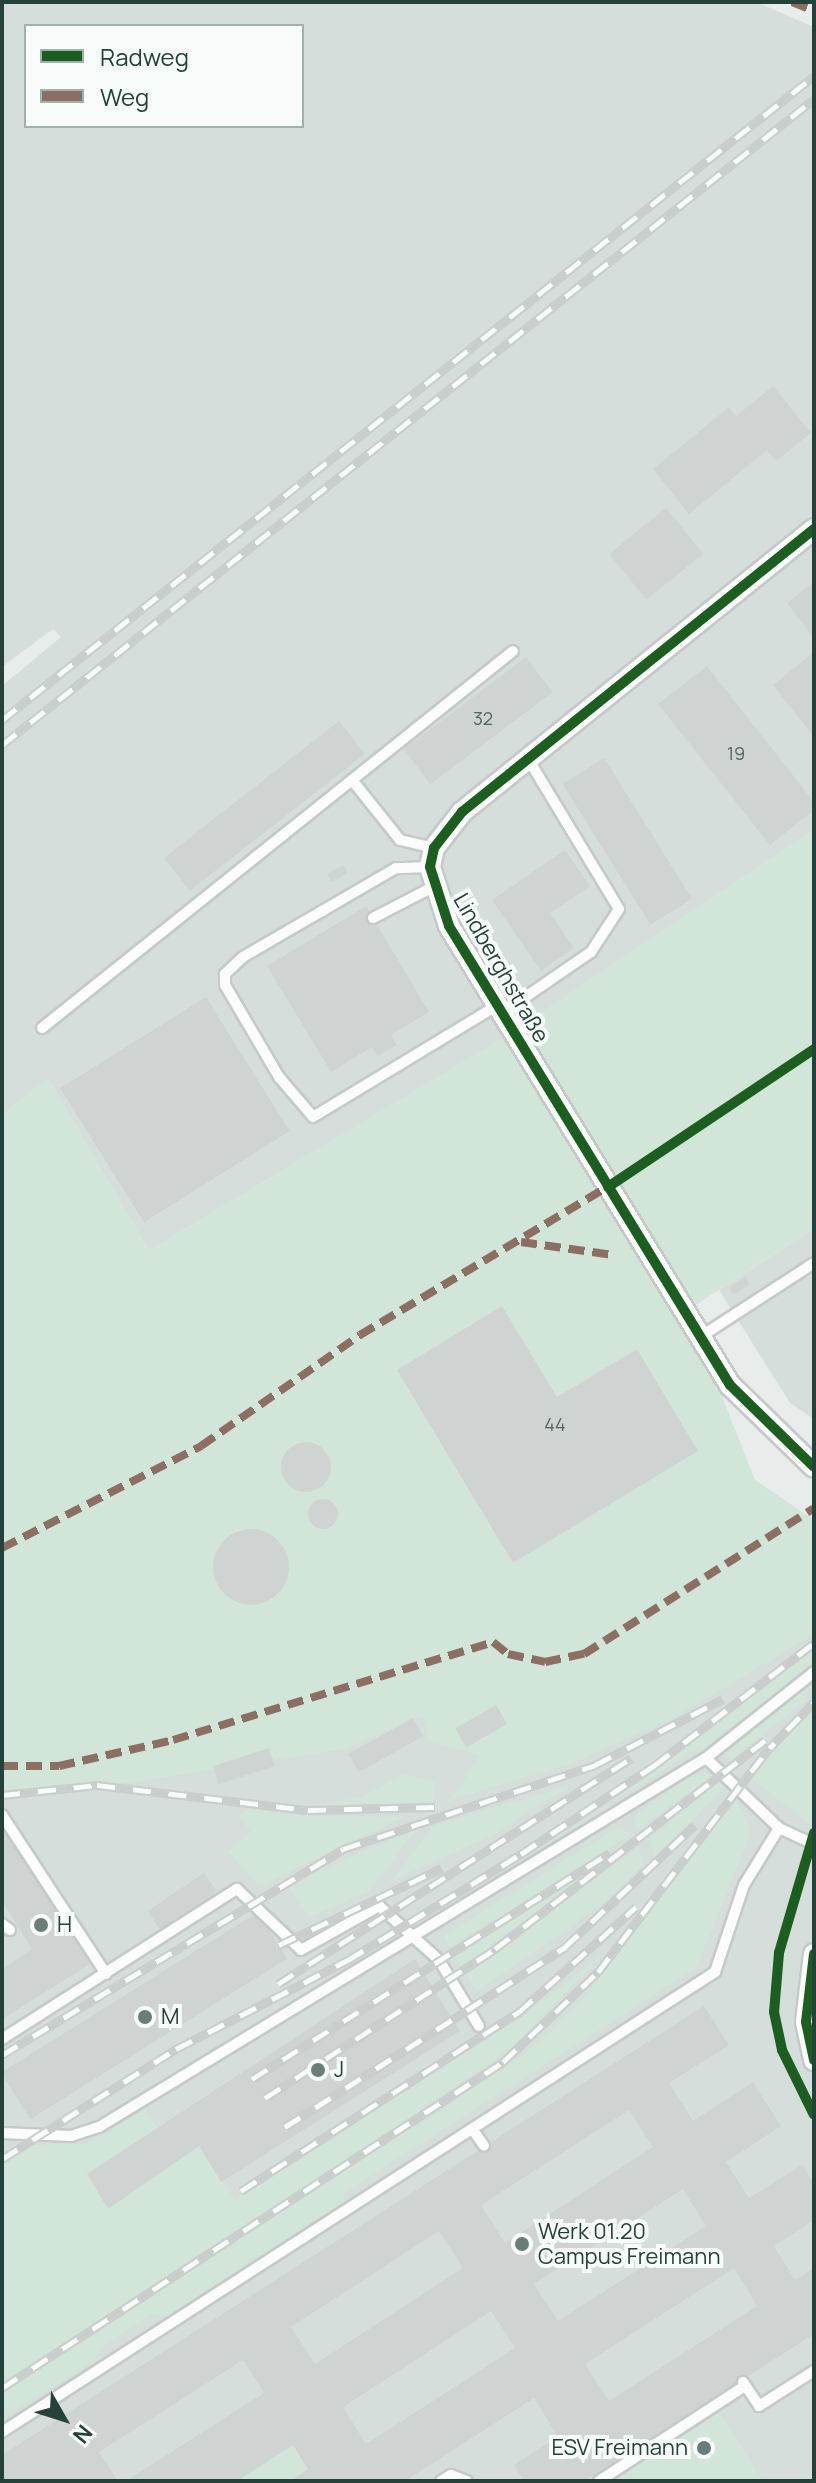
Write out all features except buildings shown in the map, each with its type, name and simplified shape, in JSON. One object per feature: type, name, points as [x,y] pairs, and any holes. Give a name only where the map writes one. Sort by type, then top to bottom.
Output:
[{"type":"street","points":[[433,867],[462,812],[814,529]]},
{"type":"street","name":"Lindberghstraße","points":[[433,867],[500,1009],[700,1337],[742,1403],[814,1467]]},
{"type":"street","points":[[814,1954],[806,2001],[814,2060]]},
{"type":"lane","points":[[42,1028],[513,651]]},
{"type":"lane","points":[[433,867],[396,868],[243,957],[225,974],[225,985],[279,1077],[313,1117],[500,1009],[591,952],[619,909],[528,759]]},
{"type":"lane","points":[[352,780],[400,840],[433,867]]},
{"type":"lane","points":[[373,918],[433,867]]},
{"type":"lane","points":[[700,1337],[814,1263]]},
{"type":"lane","points":[[2,2133],[71,2136],[99,2127],[417,1939],[706,1758],[814,1672]]},
{"type":"lane","points":[[706,1758],[779,1828],[814,1844]]},
{"type":"lane","points":[[2,1815],[106,1974]]},
{"type":"lane","points":[[2,2432],[715,1972],[744,1885],[779,1828]]},
{"type":"lane","points":[[2,2039],[237,1889],[301,1950],[379,1906],[439,1960],[479,2026]]},
{"type":"lane","points":[[473,2130],[484,2146]]},
{"type":"lane","points":[[599,2481],[743,2383],[759,2406],[814,2371]]},
{"type":"lane","points":[[441,2481],[451,2475],[467,2481]]},
{"type":"shaded area","points":[[2,2],[756,2],[814,27],[814,830],[512,1033],[149,1251],[48,1079],[2,1115],[2,686],[61,637],[53,629],[2,667]]},
{"type":"shaded area","points":[[814,1228],[814,1419],[790,1403],[719,1290]]},
{"type":"shaded area","points":[[814,1526],[814,2481],[762,2481],[719,2414],[616,2481],[2,2481],[2,1783]]},
{"type":"green space","points":[[814,830],[814,1228],[688,1310],[755,1480],[814,1520],[814,1634],[668,1721],[570,1764],[452,1799],[480,1755],[429,1741],[423,1716],[343,1749],[126,1783],[2,1790],[2,1115],[48,1079],[149,1251],[512,1033]]},
{"type":"green space","points":[[814,1649],[814,1666],[711,1748],[695,1750],[422,1923],[613,1801]]},
{"type":"green space","points":[[814,1677],[804,1701],[732,1759],[726,1754]]},
{"type":"green space","points":[[814,1707],[814,1809],[810,1824],[750,1777]]},
{"type":"green space","points":[[404,1774],[436,1783],[433,1802],[308,1806],[362,1797]]},
{"type":"green space","points":[[692,1774],[714,1774],[639,1828],[634,1824],[636,1815]]},
{"type":"green space","points":[[721,1780],[726,1785],[656,1856],[649,1839]]},
{"type":"green space","points":[[572,1785],[495,1834],[393,1880],[434,1825]]},
{"type":"green space","points":[[735,1795],[751,1833],[696,1968],[342,2194],[347,2203],[173,2317],[152,2314],[104,2345],[92,2363],[2,2418],[2,2166],[35,2145],[86,2144],[145,2109],[158,2130],[87,2174],[108,2208],[199,2146],[235,2201],[529,2012],[608,1950],[510,2049],[417,2112],[424,2122],[532,2048],[587,1994]]},
{"type":"green space","points":[[246,1809],[307,1816],[403,1817],[260,1886],[228,1852],[251,1832],[240,1817]]},
{"type":"green space","points":[[619,1826],[631,1835],[450,1946],[444,1936]]},
{"type":"green space","points":[[415,1830],[370,1891],[309,1917],[286,1884]]},
{"type":"green space","points":[[639,1847],[643,1865],[597,1908],[477,1991],[466,1974]]},
{"type":"green space","points":[[582,1874],[584,1878],[461,1967],[454,1955]]},
{"type":"green space","name":"ESV Freimann","points":[[719,2414],[762,2481],[616,2481]]},
{"type":"green space","points":[[293,2445],[308,2469],[291,2481],[237,2481]]},
{"type":"railway","points":[[2,720],[814,76]]},
{"type":"railway","points":[[2,745],[814,99]]},
{"type":"railway","points":[[2,2159],[176,2049],[348,1960],[521,1854],[655,1765],[814,1643]]},
{"type":"railway","points":[[2,2055],[343,1849],[595,1765],[723,1699]]},
{"type":"railway","points":[[762,1756],[814,1702]]},
{"type":"railway","points":[[265,2098],[495,1949],[765,1740]]},
{"type":"railway","points":[[2,2388],[503,2062],[598,1972],[769,1748]]},
{"type":"railway","points":[[278,1984],[631,1758]]},
{"type":"railway","points":[[2,1795],[97,1785],[308,1810],[435,1807]]},
{"type":"railway","points":[[285,2127],[565,1947],[695,1825]]},
{"type":"railway","points":[[252,2079],[609,1853]]},
{"type":"railway","points":[[279,1945],[442,1868]]},
{"type":"railway","points":[[241,2191],[519,2012],[636,1907]]},
{"type":"marked path","points":[[792,2],[814,11]]},
{"type":"marked path","points":[[2,1548],[201,1446],[360,1335],[612,1184]]},
{"type":"marked path","points":[[521,1242],[613,1255]]},
{"type":"marked path","points":[[2,1766],[59,1766],[173,1740],[493,1642],[508,1654],[545,1662],[584,1654],[814,1508]]},
{"type":"cycle path","points":[[814,529],[462,812],[434,848],[430,867],[449,926],[730,1385],[814,1467]]},
{"type":"cycle path","points":[[608,1187],[814,1049]]},
{"type":"cycle path","points":[[814,1833],[779,1953],[774,2012],[782,2050],[814,2115]]},
{"type":"cycle path","points":[[814,1954],[806,2022],[814,2060]]},
{"type":"place","name":"H","points":[[41,1925]]},
{"type":"place","name":"M","points":[[145,2017]]},
{"type":"place","name":"J","points":[[318,2070]]},
{"type":"place","name":"Werk 01.20 Campus Freimann","points":[[522,2244]]},
{"type":"place","name":"ESV Freimann","points":[[704,2448]]}]
